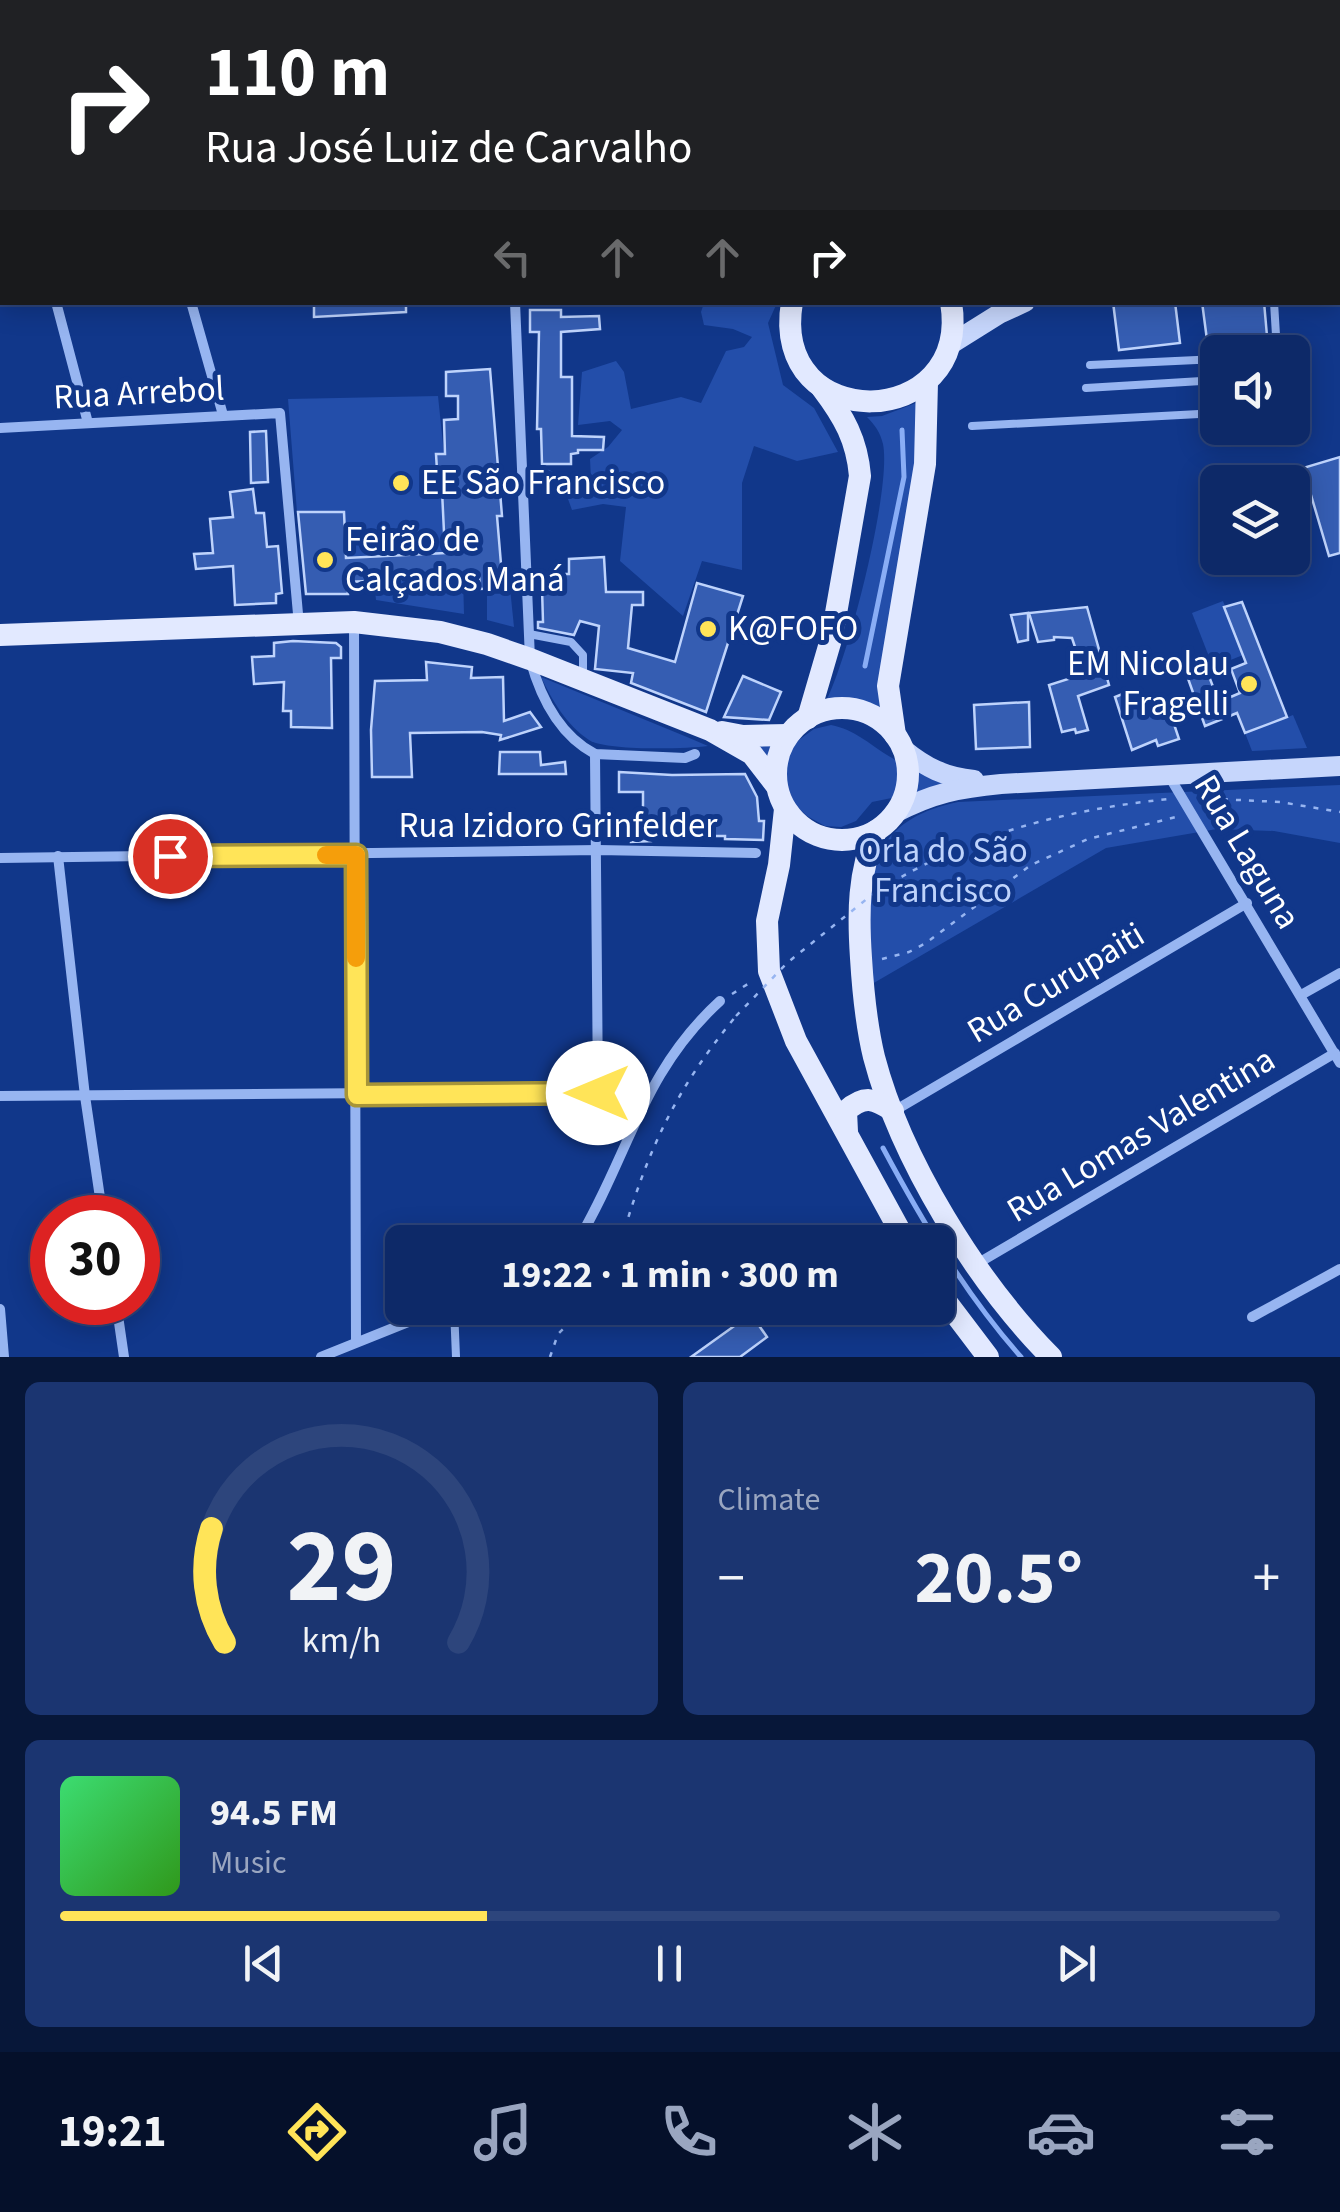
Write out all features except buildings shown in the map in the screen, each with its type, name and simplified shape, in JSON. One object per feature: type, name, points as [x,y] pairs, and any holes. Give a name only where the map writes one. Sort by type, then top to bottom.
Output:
[{"type":"main road","points":[[792,305],[791,339],[797,358],[845,419],[858,449],[860,476],[832,636],[808,718]]},
{"type":"main road","points":[[0,636],[354,622],[440,632],[530,659],[710,730],[752,754],[776,785],[785,809],[802,828],[826,839],[852,840],[876,831],[895,814],[906,790],[908,764],[899,742],[888,686],[925,464],[928,382],[951,344],[952,305]]},
{"type":"main road","points":[[822,388],[857,403],[894,401],[928,382]]},
{"type":"main road","points":[[776,785],[777,759],[788,735],[808,718],[832,708],[858,710],[882,720],[899,742]]},
{"type":"main road","points":[[710,730],[744,736],[788,735]]},
{"type":"main road","points":[[785,809],[767,921],[769,971],[796,1041],[897,1225]]},
{"type":"main road","points":[[876,831],[866,856],[858,907],[864,1002],[874,1058],[893,1111],[930,1190],[1000,1300],[1051,1357]]},
{"type":"main road","points":[[848,1138],[844,1116],[856,1102],[876,1100],[893,1111]]},
{"type":"main road","points":[[955,1313],[988,1357]]},
{"type":"street","points":[[57,305],[88,423]]},
{"type":"street","points":[[193,305],[223,415]]},
{"type":"street","points":[[514,305],[530,659],[538,690],[564,728],[595,754],[685,758],[695,754]]},
{"type":"street","points":[[951,344],[1018,305]]},
{"type":"street","name":"Rua Arrebol","points":[[0,428],[280,412],[300,625]]},
{"type":"street","points":[[354,622],[356,1342]]},
{"type":"street","points":[[899,742],[925,767],[954,778],[1001,784]]},
{"type":"street","points":[[595,754],[598,1093]]},
{"type":"street","points":[[895,814],[927,796],[1001,784],[1340,766]]},
{"type":"street","name":"Rua Laguna","points":[[1168,774],[1337,1058]]},
{"type":"street","name":"Rua Izidoro Grinfelder","points":[[0,858],[598,850],[756,853]]},
{"type":"street","points":[[58,856],[100,1195]]},
{"type":"street","name":"Rua Curupaiti","points":[[893,1111],[1247,903]]},
{"type":"street","points":[[1301,995],[1340,972]]},
{"type":"street","points":[[587,1225],[648,1092],[681,1041],[720,1001]]},
{"type":"street","name":"Rua Lomas Valentina","points":[[975,1265],[1337,1058]]},
{"type":"street","points":[[0,1096],[648,1092]]},
{"type":"street","points":[[1252,1317],[1340,1269]]},
{"type":"street","points":[[0,1310],[4,1357]]},
{"type":"street","points":[[119,1325],[124,1357]]},
{"type":"street","points":[[321,1357],[399,1325]]},
{"type":"lane","points":[[1274,305],[1276,335]]},
{"type":"lane","points":[[1090,366],[1200,360]]},
{"type":"lane","points":[[1086,388],[1200,381]]},
{"type":"lane","points":[[972,426],[1200,414]]},
{"type":"lane","points":[[529,634],[571,642],[583,655],[582,680]]},
{"type":"lane","points":[[455,1325],[456,1357]]},
{"type":"path","points":[[626,1225],[668,1112],[694,1070],[736,1016],[800,950],[873,894],[953,852],[1014,828],[1077,810],[1182,798],[1280,802],[1340,812]]},
{"type":"path","points":[[861,958],[892,958],[926,943],[1030,864],[1088,839],[1192,813]]},
{"type":"path","points":[[720,1001],[769,971]]},
{"type":"path","points":[[550,1357],[558,1334],[567,1325]]},
{"type":"green space","points":[[703,305],[776,305],[768,323],[783,385],[814,408],[838,452],[797,461],[754,446],[742,483],[742,570],[702,561],[683,616],[620,561],[626,507],[603,504],[572,510],[564,488],[545,486],[543,467],[577,483],[591,479],[590,459],[608,447],[622,430],[610,421],[578,425],[582,372],[616,361],[624,372],[631,409],[681,397],[701,403],[726,351],[744,347],[752,337],[733,329],[704,325]]},
{"type":"green space","name":"EE São Francisco","points":[[438,396],[444,454],[436,454],[437,470],[446,470],[442,477],[445,553],[367,557],[347,576],[343,513],[297,512],[288,399]]},
{"type":"green space","points":[[924,400],[886,720],[872,709],[856,704],[823,707],[855,618],[881,498],[883,444],[867,417],[882,416]]},
{"type":"green space","points":[[463,577],[464,614],[376,600],[374,581]]},
{"type":"green space","points":[[510,588],[514,627],[487,620],[487,589]]},
{"type":"green space","points":[[1223,601],[1243,655],[1213,667],[1192,613]]},
{"type":"green space","points":[[541,677],[708,746],[628,748],[598,744],[567,720]]},
{"type":"green space","points":[[1293,715],[1307,748],[1252,751],[1245,733]]},
{"type":"green space","points":[[831,725],[902,763],[947,780],[941,788],[872,802],[856,821],[841,827],[825,826],[794,804],[785,778],[742,739],[792,745],[814,729]]},
{"type":"green space","name":"Orla do São Francisco","points":[[1340,785],[1340,843],[1274,831],[1217,829],[1106,848],[872,984],[867,922],[873,869],[883,846],[900,827],[924,812],[958,802]]},
{"type":"waterway","points":[[865,666],[904,477],[902,430]]},
{"type":"waterway","points":[[883,1148],[946,1257],[1021,1357]]},
{"type":"slow traffic","points":[[326,855],[356,855],[356,958]]},
{"type":"place","name":"EE São Francisco","points":[[401,483]]},
{"type":"place","name":"Feirão de Calçados Maná","points":[[325,560]]},
{"type":"place","name":"K@FOFO","points":[[708,629]]},
{"type":"place","name":"EM Nicolau Fragelli","points":[[1249,684]]},
{"type":"route","points":[[170,856],[356,855],[357,1095],[598,1093]]}]
